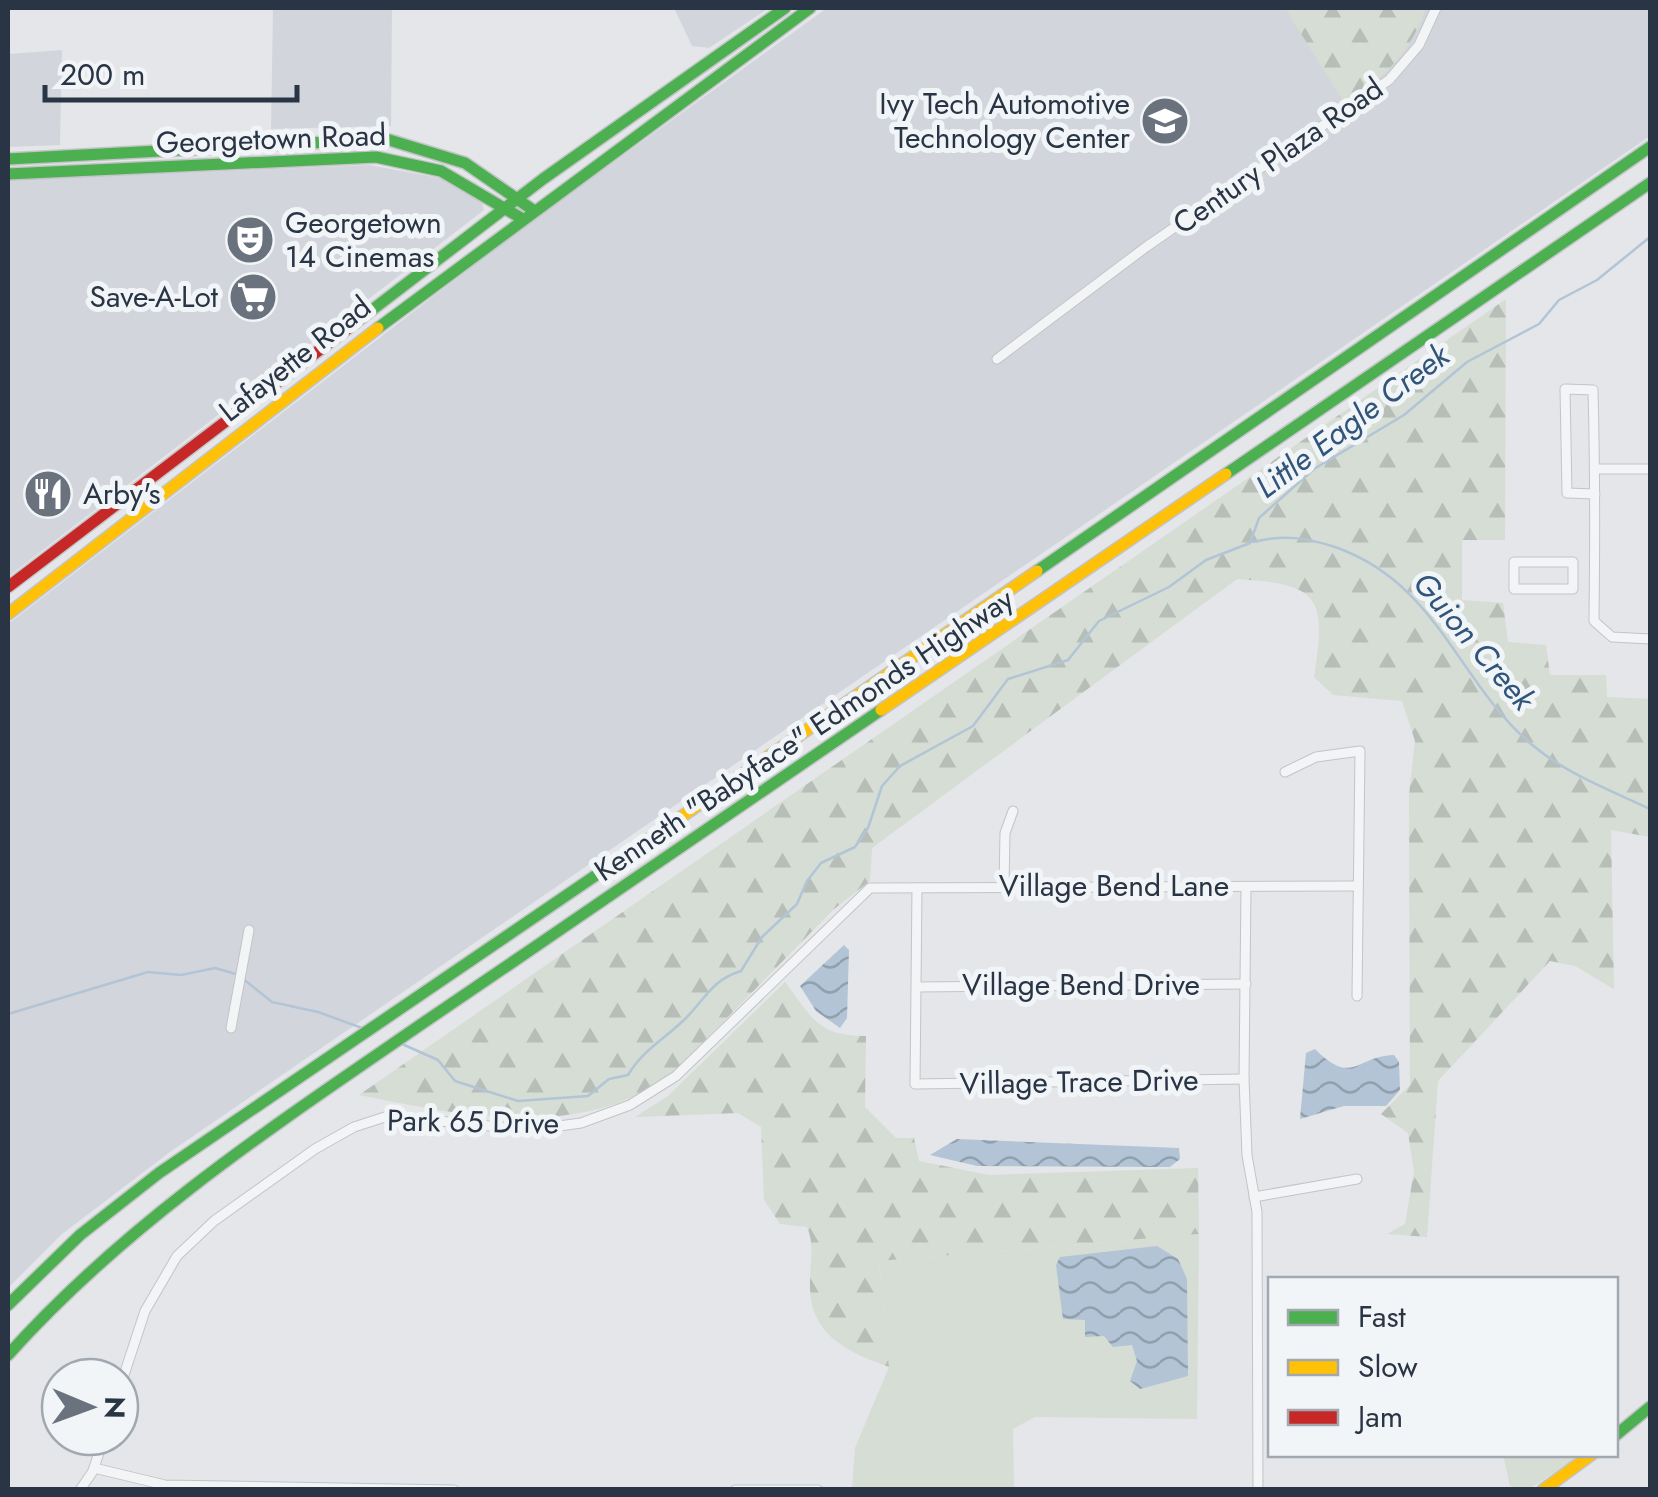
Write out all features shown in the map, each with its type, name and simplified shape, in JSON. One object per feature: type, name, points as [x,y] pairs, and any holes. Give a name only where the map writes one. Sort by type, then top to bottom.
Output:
[{"type":"main road","name":"Lafayette Road","points":[[8,587],[504,208],[784,8]]},
{"type":"main road","name":"Lafayette Road","points":[[8,614],[522,218],[810,8]]},
{"type":"main road","name":"Georgetown Road","points":[[8,160],[386,140],[450,156],[520,197],[533,210]]},
{"type":"main road","name":"Kenneth \"Babyface\" Edmonds Highway","points":[[8,1305],[82,1231],[134,1190],[416,1000],[1650,147]]},
{"type":"main road","name":"Georgetown Road","points":[[8,174],[376,157],[441,171],[522,218]]},
{"type":"main road","name":"Kenneth \"Babyface\" Edmonds Highway","points":[[8,1355],[110,1249],[352,1072],[1650,183]]},
{"type":"main road","points":[[1618,1433],[1650,1407]]},
{"type":"main road","points":[[1544,1490],[1588,1457]]},
{"type":"street","name":"Century Plaza Road","points":[[998,359],[1146,247],[1391,78],[1419,45],[1436,8]]},
{"type":"street","points":[[1594,494],[1566,493],[1565,389],[1594,390],[1595,562],[1594,617],[1598,628],[1617,638],[1650,638]]},
{"type":"street","points":[[1594,469],[1650,469]]},
{"type":"street","points":[[1572,562],[1573,589],[1514,590],[1514,562],[1572,562],[1595,562]]},
{"type":"street","points":[[1285,772],[1316,757],[1360,750],[1356,996]]},
{"type":"street","points":[[1004,886],[1005,834],[1013,811]]},
{"type":"street","points":[[1246,886],[1244,1079],[1247,1155],[1254,1197],[1258,1490]]},
{"type":"street","name":"Village Bend Lane","points":[[870,888],[1358,886]]},
{"type":"street","name":"Park 65 Drive","points":[[130,1357],[145,1311],[177,1256],[214,1221],[315,1149],[354,1127],[388,1116],[530,1130],[581,1123],[630,1105],[676,1076],[870,888]]},
{"type":"street","points":[[917,888],[917,987]]},
{"type":"street","points":[[231,1028],[249,930]]},
{"type":"street","name":"Village Bend Drive","points":[[917,987],[1246,984]]},
{"type":"street","name":"Village Trace Drive","points":[[917,987],[914,1084],[1244,1079]]},
{"type":"street","points":[[1254,1197],[1357,1179]]},
{"type":"street","points":[[80,1490],[98,1457]]},
{"type":"street","points":[[94,1468],[165,1485],[454,1490]]},
{"type":"street","points":[[735,1490],[818,1490]]},
{"type":"shaded area","points":[[273,8],[392,8],[391,126],[271,129]]},
{"type":"shaded area","points":[[674,8],[769,8],[709,48],[692,46]]},
{"type":"shaded area","points":[[827,8],[1650,8],[1650,136],[170,1152],[62,1234],[8,1288],[8,624],[513,235]]},
{"type":"shaded area","points":[[62,50],[60,145],[8,147],[8,54]]},
{"type":"shaded area","points":[[369,165],[445,179],[481,199],[484,210],[8,577],[8,180]]},
{"type":"green space","points":[[1285,8],[1426,8],[1394,63],[1345,104]]},
{"type":"green space","points":[[1506,299],[1505,540],[1462,540],[1462,600],[1503,603],[1508,642],[1546,645],[1550,675],[1606,675],[1607,697],[1650,699],[1650,837],[1611,830],[1614,989],[1575,966],[1550,961],[1438,1081],[1427,1237],[1387,1234],[1405,1224],[1414,1171],[1408,1133],[1381,1114],[1410,1085],[1409,795],[1415,741],[1402,701],[1333,695],[1314,677],[1319,628],[1311,600],[1301,591],[1264,581],[1237,579],[872,848],[870,881],[833,910],[669,1077],[632,1097],[595,1110],[556,1116],[478,1115],[359,1095]]},
{"type":"green space","points":[[785,982],[810,1015],[826,1028],[866,1036],[865,1107],[896,1138],[914,1138],[919,1161],[989,1175],[1198,1168],[1199,1234],[879,1261],[889,1367],[845,1347],[823,1328],[811,1300],[807,1227],[780,1224],[764,1200],[761,1127],[738,1113],[635,1117],[668,1096]]},
{"type":"green space","points":[[1199,1234],[1197,1419],[1035,1417],[1013,1429],[1014,1489],[852,1490],[855,1448],[889,1367],[879,1261]]},
{"type":"green space","points":[[1503,1457],[1577,1457],[1528,1490],[1510,1486]]},
{"type":"water","points":[[844,945],[849,950],[847,1018],[840,1028],[816,1011],[800,986]]},
{"type":"water","points":[[1315,1049],[1347,1068],[1394,1055],[1399,1062],[1400,1090],[1386,1106],[1344,1106],[1300,1119],[1306,1053]]},
{"type":"water","points":[[957,1139],[1179,1148],[1180,1159],[1170,1167],[977,1166],[930,1155]]},
{"type":"water","points":[[1157,1246],[1178,1259],[1187,1279],[1188,1376],[1140,1389],[1130,1381],[1137,1361],[1132,1345],[1113,1347],[1104,1336],[1085,1337],[1085,1320],[1063,1319],[1056,1265],[1060,1257]]},
{"type":"waterway","name":"Little Eagle Creek","points":[[402,1044],[438,1060],[455,1081],[518,1101],[588,1096],[609,1079],[628,1075],[715,985],[741,971],[762,937],[797,904],[821,863],[855,847],[868,828],[882,786],[900,766],[973,726],[1008,679],[1068,660],[1099,621],[1169,587],[1206,560],[1250,543],[1259,518],[1314,469],[1404,415],[1467,362],[1539,324],[1559,300],[1597,280],[1650,237]]},
{"type":"waterway","name":"Guion Creek","points":[[1253,542],[1305,539],[1370,563],[1399,584],[1423,609],[1484,692],[1531,744],[1574,773],[1650,809]]},
{"type":"waterway","name":"Little Eagle Creek","points":[[8,1014],[148,972],[181,975],[215,968],[236,974]]},
{"type":"waterway","name":"Little Eagle Creek","points":[[242,978],[272,1002],[318,1012],[362,1028]]},
{"type":"traffic: fast","points":[[355,323],[543,179],[785,8]]},
{"type":"traffic: fast","points":[[378,328],[810,8]]},
{"type":"traffic: fast","points":[[8,159],[386,139],[465,163],[533,210]]},
{"type":"traffic: fast","points":[[1037,571],[1650,147]]},
{"type":"traffic: fast","points":[[8,174],[376,157],[441,171],[521,218]]},
{"type":"traffic: fast","points":[[1226,474],[1650,183]]},
{"type":"traffic: fast","points":[[8,1355],[103,1261],[260,1136],[881,710]]},
{"type":"traffic: fast","points":[[8,1305],[80,1235],[159,1173],[655,835]]},
{"type":"traffic: fast","points":[[1618,1433],[1650,1407]]},
{"type":"traffic: slow","points":[[8,614],[378,328]]},
{"type":"traffic: slow","points":[[881,710],[1226,474]]},
{"type":"traffic: slow","points":[[655,835],[1037,571]]},
{"type":"traffic: slow","points":[[1543,1490],[1588,1457]]},
{"type":"traffic: jam","points":[[8,587],[355,323]]},
{"type":"place","name":"Ivy Tech Automotive Technology Center","points":[[1165,121]]},
{"type":"place","name":"Georgetown 14 Cinemas","points":[[250,240]]},
{"type":"place","name":"Save-A-Lot","points":[[253,297]]},
{"type":"place","name":"Arby's","points":[[48,494]]}]
